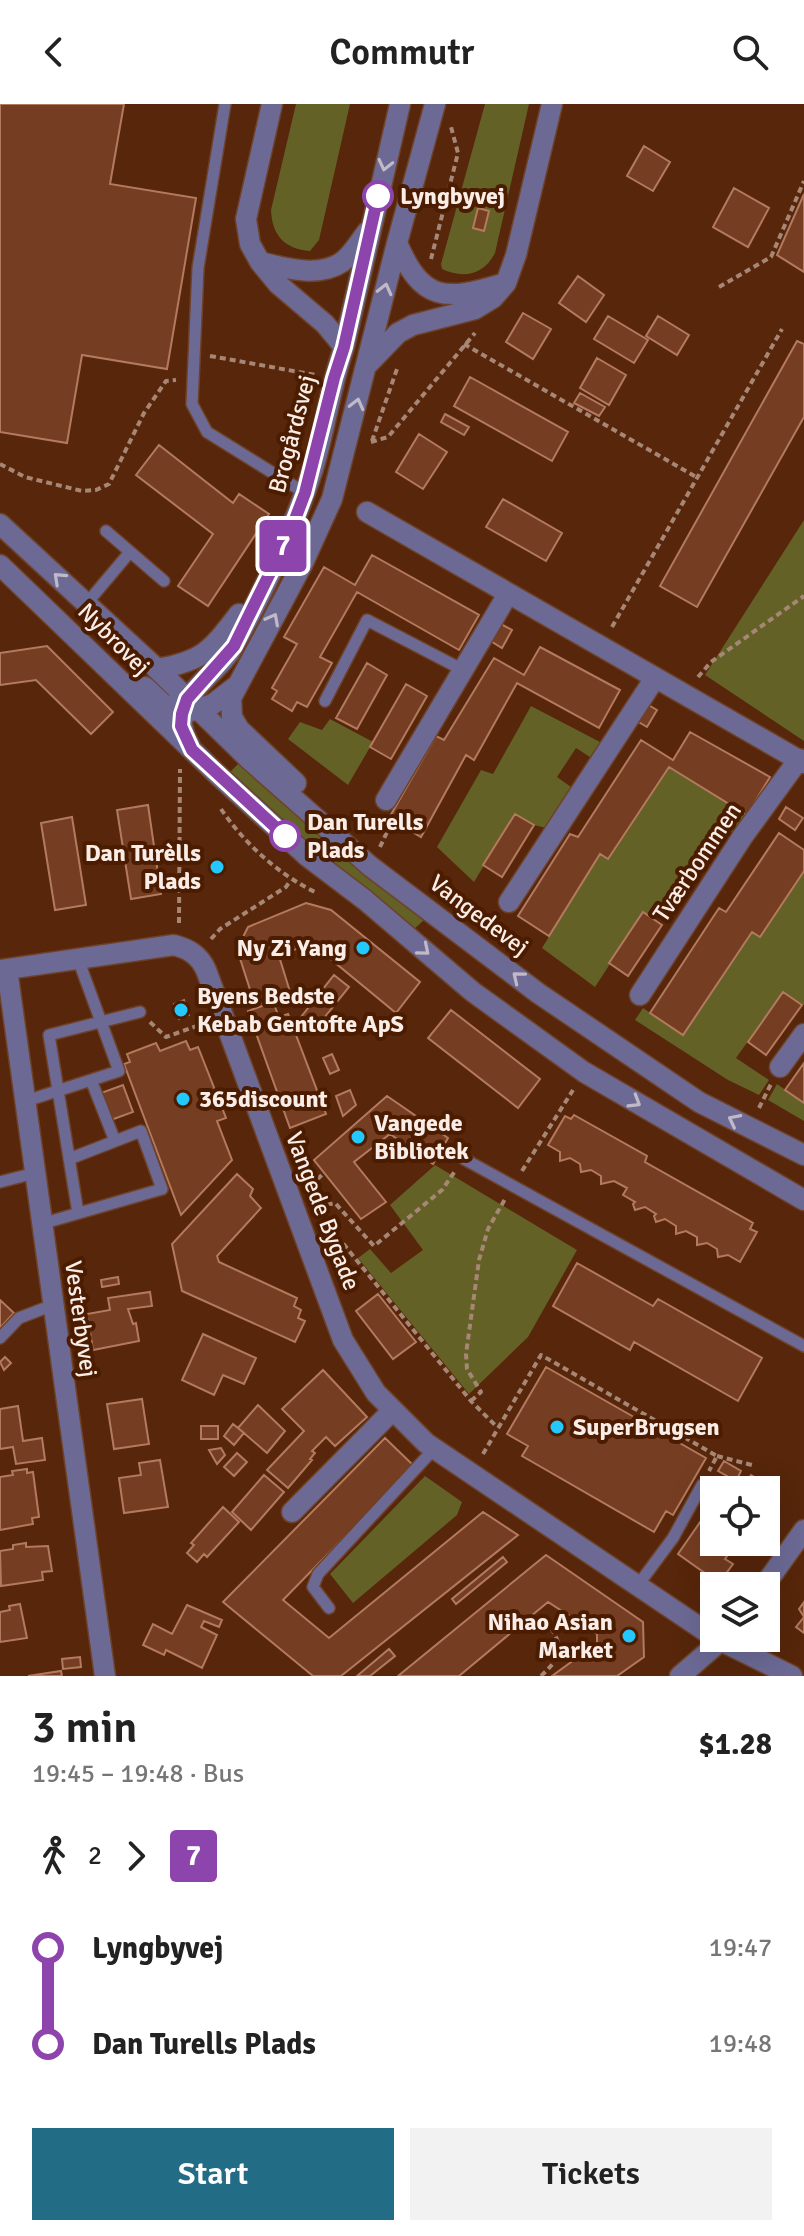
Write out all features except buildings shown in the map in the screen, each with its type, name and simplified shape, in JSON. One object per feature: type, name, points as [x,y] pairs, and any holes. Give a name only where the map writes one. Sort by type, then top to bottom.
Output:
[{"type":"street","points":[[272,104],[246,219],[250,244],[278,284],[325,324],[344,347]]},
{"type":"street","name":"Brogårdsvej","points":[[189,708],[229,654],[291,530],[305,493],[344,347],[400,104]]},
{"type":"street","points":[[370,866],[316,802],[239,729],[230,706],[235,687],[302,565],[332,499],[435,104]]},
{"type":"street","points":[[367,365],[398,333],[413,325],[475,309],[493,298],[506,283],[516,255],[552,104]]},
{"type":"street","points":[[260,262],[293,270],[330,268],[345,260],[371,227]]},
{"type":"street","points":[[397,243],[415,278],[442,294],[464,295],[506,283]]},
{"type":"street","name":"Tværbommen","points":[[367,512],[802,761],[743,836],[640,995]]},
{"type":"street","name":"Nybrovej","points":[[0,524],[157,669]]},
{"type":"street","name":"Nybrovej","points":[[0,565],[66,627],[186,757]]},
{"type":"street","points":[[157,669],[185,665],[219,642],[265,581]]},
{"type":"street","points":[[386,800],[508,594]]},
{"type":"street","points":[[66,627],[103,647],[162,703],[189,708],[223,698],[235,687]]},
{"type":"street","name":"Vangedevej","points":[[157,669],[189,708],[370,866],[538,993],[699,1102],[804,1155]]},
{"type":"street","points":[[509,902],[655,678]]},
{"type":"street","points":[[189,708],[181,726],[186,757],[365,900],[473,992],[584,1072],[804,1200]]},
{"type":"street","points":[[3,970],[174,945],[187,948],[195,955]]},
{"type":"street","name":"Vangede Bygade","points":[[195,955],[206,970],[343,1340],[376,1393],[434,1449],[700,1626]]},
{"type":"street","name":"Vesterbyvej","points":[[3,970],[26,1101],[105,1676]]},
{"type":"street","points":[[780,1067],[804,1034]]},
{"type":"street","points":[[292,1512],[392,1411]]},
{"type":"street","points":[[774,1572],[804,1530]]},
{"type":"street","points":[[680,1676],[705,1652]]},
{"type":"street","name":"Vangede Bygade","points":[[745,1652],[792,1676]]},
{"type":"lane","points":[[225,104],[198,268],[192,404],[207,432],[305,493]]},
{"type":"lane","points":[[106,531],[164,581]]},
{"type":"lane","points":[[87,603],[130,552]]},
{"type":"lane","points":[[325,701],[367,620],[463,670]]},
{"type":"lane","points":[[26,1101],[119,1071],[78,959]]},
{"type":"lane","points":[[78,1213],[49,1035],[140,1012]]},
{"type":"lane","points":[[91,1080],[115,1141]]},
{"type":"lane","points":[[41,1224],[162,1189],[141,1131],[69,1159]]},
{"type":"lane","points":[[464,1159],[804,1346]]},
{"type":"lane","points":[[0,1182],[35,1173]]},
{"type":"lane","points":[[0,1338],[19,1318],[53,1305]]},
{"type":"lane","points":[[329,1608],[313,1587],[318,1574],[434,1449]]},
{"type":"lane","points":[[638,1585],[673,1538],[700,1489]]},
{"type":"path","points":[[719,287],[771,257],[804,181]]},
{"type":"path","points":[[601,647],[782,329]]},
{"type":"path","points":[[371,442],[388,437],[475,333]]},
{"type":"path","points":[[464,344],[698,478]]},
{"type":"path","points":[[196,354],[334,378]]},
{"type":"path","points":[[0,464],[25,477],[82,491],[96,490],[109,484],[144,413],[166,381],[194,378]]},
{"type":"path","points":[[683,694],[711,662],[804,596]]},
{"type":"path","points":[[174,945],[181,916],[186,757]]},
{"type":"path","points":[[370,866],[388,830],[386,800]]},
{"type":"path","points":[[195,955],[220,929],[286,887],[291,880]]},
{"type":"path","points":[[140,1012],[166,1037],[222,1018]]},
{"type":"path","points":[[750,1127],[780,1067]]},
{"type":"path","points":[[522,1172],[584,1072]]},
{"type":"path","points":[[295,1212],[335,1203],[374,1246],[442,1190],[455,1171]]},
{"type":"path","points":[[471,1401],[481,1392],[467,1369],[466,1354],[479,1260],[488,1229],[512,1186]]},
{"type":"path","points":[[306,1240],[324,1235],[337,1236],[471,1401],[498,1428]]},
{"type":"path","points":[[471,1473],[541,1355],[717,1456],[752,1465]]},
{"type":"path","points":[[707,1476],[717,1456]]},
{"type":"path","points":[[541,1676],[552,1665],[559,1650],[559,1640],[551,1628]]},
{"type":"shaded area","points":[[296,104],[350,104],[319,240],[310,251],[282,240],[274,227],[271,210]]},
{"type":"shaded area","points":[[485,104],[529,104],[495,253],[479,270],[458,274],[442,269],[441,264]]},
{"type":"shaded area","points":[[804,520],[804,741],[705,675]]},
{"type":"shaded area","points":[[531,706],[600,742],[590,757],[576,748],[557,777],[571,787],[546,828],[515,814],[474,882],[437,847],[481,770],[493,774]]},
{"type":"shaded area","points":[[330,719],[373,742],[348,785],[288,739],[300,722],[322,730]]},
{"type":"shaded area","points":[[241,761],[330,843],[424,920],[413,930],[321,855],[230,772]]},
{"type":"shaded area","points":[[669,767],[747,815],[732,832],[718,824],[654,920],[643,913],[595,987],[542,948],[600,854]]},
{"type":"shaded area","points":[[804,871],[804,1005],[783,992],[736,1058],[769,1080],[759,1095],[728,1080],[635,1020],[643,1008],[683,1035],[752,932],[760,937]]},
{"type":"shaded area","points":[[777,1084],[804,1103],[804,1121],[768,1100]]},
{"type":"shaded area","points":[[435,1165],[577,1250],[528,1337],[469,1394],[358,1258],[370,1249],[391,1273],[423,1250],[390,1205]]},
{"type":"shaded area","points":[[425,1476],[462,1502],[457,1515],[353,1603],[330,1574]]},
{"type":"bus line","name":"7","points":[[285,836],[192,750],[181,726],[183,706],[234,646],[291,530],[313,468],[378,196]]},
{"type":"place","name":"Lyngbyvej","points":[[378,196]]},
{"type":"place","name":"Dan Turells Plads","points":[[285,836]]},
{"type":"place","name":"Dan Turèlls Plads","points":[[217,867]]},
{"type":"place","name":"Ny Zi Yang","points":[[363,948]]},
{"type":"place","name":"Byens Bedste Kebab Gentofte ApS","points":[[181,1010]]},
{"type":"place","name":"365discount","points":[[183,1099]]},
{"type":"place","name":"Vangede Bibliotek","points":[[358,1137]]},
{"type":"place","name":"SuperBrugsen","points":[[557,1427]]},
{"type":"place","name":"Nihao Asian Market","points":[[629,1636]]}]
